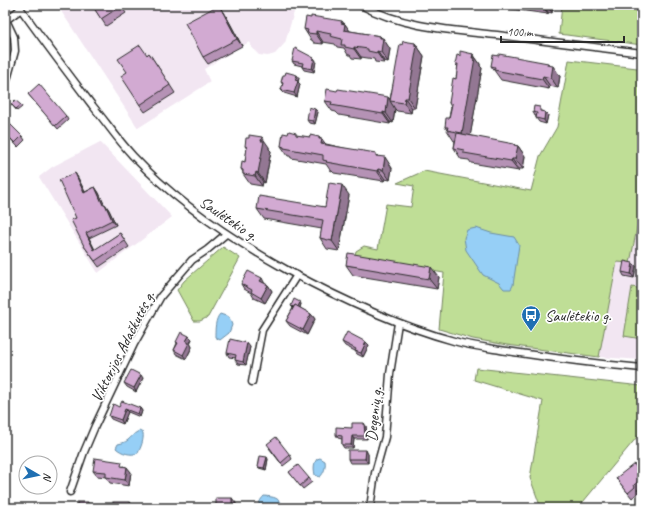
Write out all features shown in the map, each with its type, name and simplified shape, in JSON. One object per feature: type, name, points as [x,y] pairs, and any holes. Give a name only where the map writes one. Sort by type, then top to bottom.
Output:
[{"type":"street","points":[[360,5],[376,14],[404,22],[451,30],[642,53]]},
{"type":"street","points":[[5,87],[15,51],[14,37],[6,20],[20,7]]},
{"type":"street","name":"Saulėtekio g.","points":[[20,7],[58,62],[116,136],[133,155],[185,204],[249,249],[344,300],[398,323],[455,341],[554,358],[642,368]]},
{"type":"street","name":"Viktorijos Adačkutės g.","points":[[70,492],[95,426],[134,344],[161,296],[192,260],[226,234]]},
{"type":"street","points":[[252,382],[262,330],[297,275]]},
{"type":"street","name":"Degenių g.","points":[[370,508],[375,473],[385,437],[390,374],[398,323]]},
{"type":"shaded area","points":[[5,5],[7,5],[11,10],[5,45]]},
{"type":"shaded area","points":[[57,5],[296,5],[285,43],[275,54],[268,56],[259,55],[252,48],[249,42],[204,69],[210,82],[138,128]]},
{"type":"shaded area","points":[[100,142],[172,217],[98,273],[39,177],[52,167]]},
{"type":"shaded area","points":[[642,203],[642,360],[599,357],[617,262],[630,263]]},
{"type":"green space","points":[[562,5],[642,5],[642,45],[559,34]]},
{"type":"green space","points":[[569,60],[637,68],[642,74],[642,203],[630,263],[617,262],[599,357],[507,345],[473,339],[439,329],[444,273],[354,258],[356,251],[364,246],[378,249],[386,204],[411,207],[414,186],[397,183],[424,171],[531,191],[540,156],[557,127]]},
{"type":"green space","points":[[223,247],[240,258],[208,317],[200,321],[194,321],[177,290],[184,281]]},
{"type":"green space","points":[[632,287],[642,289],[642,339],[624,336]]},
{"type":"green space","points":[[476,368],[642,386],[642,431],[578,508],[541,508],[530,478],[543,401],[474,380]]},
{"type":"water","points":[[476,228],[491,233],[514,237],[519,245],[513,285],[511,289],[504,289],[499,283],[483,275],[466,250],[464,238],[467,230]]},
{"type":"water","points":[[220,314],[229,317],[232,325],[229,333],[220,340],[215,337],[215,328],[218,316]]},
{"type":"water","points":[[139,431],[143,433],[143,436],[138,453],[126,454],[116,448],[118,444],[126,442]]},
{"type":"water","points":[[320,458],[325,461],[325,463],[323,474],[320,477],[315,475],[314,467],[317,459]]},
{"type":"water","points":[[264,496],[276,498],[281,504],[281,508],[258,508]]},
{"type":"building","points":[[92,5],[120,5],[121,6],[101,19]]},
{"type":"building","points":[[219,5],[237,39],[203,57],[185,23]]},
{"type":"building","points":[[311,16],[342,21],[341,23],[345,24],[344,30],[380,36],[380,38],[383,38],[381,52],[377,51],[377,53],[368,51],[368,49],[354,47],[354,49],[345,47],[345,45],[341,45],[342,39],[330,36],[331,34],[316,31],[316,34],[307,33],[308,30],[304,29],[306,17],[311,18]]},
{"type":"building","points":[[403,41],[415,43],[415,46],[417,46],[408,98],[405,98],[404,103],[390,101],[400,44],[402,45]]},
{"type":"building","points":[[140,45],[147,55],[149,53],[170,85],[140,105],[121,76],[127,72],[118,59]]},
{"type":"building","points":[[295,48],[314,58],[312,69],[302,67],[303,63],[292,61]]},
{"type":"building","points":[[460,51],[473,54],[472,58],[475,58],[462,133],[447,130],[448,127],[445,127],[446,118],[449,118],[452,104],[449,103],[453,78],[456,79],[458,64],[455,64],[457,55],[460,56]]},
{"type":"building","points":[[499,54],[548,63],[547,65],[553,66],[551,78],[543,76],[542,79],[494,70],[495,67],[491,66],[493,55],[499,56]]},
{"type":"building","points":[[286,72],[297,75],[295,80],[298,81],[294,93],[281,90],[283,83],[281,82],[283,75],[285,75]]},
{"type":"building","points":[[39,84],[66,116],[55,126],[28,94]]},
{"type":"building","points":[[327,89],[337,91],[338,89],[388,97],[386,113],[383,112],[383,114],[331,105],[332,102],[325,101]]},
{"type":"building","points":[[15,100],[21,105],[16,109],[11,104]]},
{"type":"building","points":[[534,106],[540,107],[540,111],[545,112],[544,120],[536,118],[537,113],[533,112]]},
{"type":"building","points":[[309,107],[315,109],[313,121],[307,120]]},
{"type":"building","points":[[10,124],[22,136],[15,143],[5,133],[5,129]]},
{"type":"building","points":[[289,131],[296,133],[296,135],[310,137],[310,135],[319,137],[319,139],[322,139],[321,144],[376,153],[376,156],[385,157],[383,170],[378,169],[377,171],[326,162],[327,161],[323,160],[323,155],[284,148],[281,146],[283,133],[288,134]]},
{"type":"building","points":[[457,133],[514,144],[518,146],[515,159],[512,159],[511,161],[464,153],[464,150],[454,148]]},
{"type":"building","points":[[249,135],[262,137],[261,141],[264,141],[258,173],[256,172],[255,176],[243,174],[243,170],[241,169],[242,161],[245,162],[247,147],[245,146],[246,138],[249,138]]},
{"type":"building","points":[[75,173],[84,193],[95,187],[112,220],[86,233],[94,250],[120,233],[125,241],[95,261],[84,246],[71,220],[76,218],[59,180]]},
{"type":"building","points":[[329,183],[342,185],[332,241],[320,238],[323,220],[257,209],[259,196],[325,207]]},
{"type":"building","points":[[348,253],[431,267],[429,279],[346,265]]},
{"type":"building","points":[[624,261],[633,263],[631,274],[622,272]]},
{"type":"building","points":[[248,271],[262,278],[260,281],[268,285],[261,298],[251,292],[252,290],[241,284]]},
{"type":"building","points":[[294,299],[300,302],[298,307],[295,305],[294,307],[291,306]]},
{"type":"building","points":[[295,305],[311,314],[303,330],[286,321]]},
{"type":"building","points":[[181,332],[189,336],[186,341],[189,343],[183,355],[174,350]]},
{"type":"building","points":[[347,332],[366,342],[361,353],[355,351],[356,349],[342,342]]},
{"type":"building","points":[[230,339],[247,343],[243,362],[235,360],[236,355],[227,353]]},
{"type":"building","points":[[131,370],[141,375],[134,388],[124,383]]},
{"type":"building","points":[[122,401],[140,408],[138,414],[125,409],[121,420],[109,416],[113,404],[119,407]]},
{"type":"building","points":[[352,423],[364,423],[365,436],[352,436],[351,445],[342,445],[342,436],[336,435],[336,427],[352,428]]},
{"type":"building","points":[[276,437],[290,455],[281,463],[267,444]]},
{"type":"building","points":[[348,450],[366,450],[365,459],[348,459]]},
{"type":"building","points":[[260,456],[267,457],[264,468],[258,467]]},
{"type":"building","points":[[95,458],[122,462],[121,466],[127,467],[125,480],[106,477],[106,472],[93,471]]},
{"type":"building","points":[[634,464],[642,475],[642,478],[628,493],[616,478]]},
{"type":"building","points":[[298,465],[309,478],[300,486],[289,472]]},
{"type":"building","points":[[216,498],[232,498],[232,508],[216,508]]},
{"type":"building","points":[[77,502],[97,504],[97,508],[77,508]]},
{"type":"building","points":[[113,502],[130,502],[130,508],[113,508]]},
{"type":"building","points":[[274,505],[287,508],[273,508]]},
{"type":"place","name":"Saulėtekio g.","points":[[531,332]]}]
